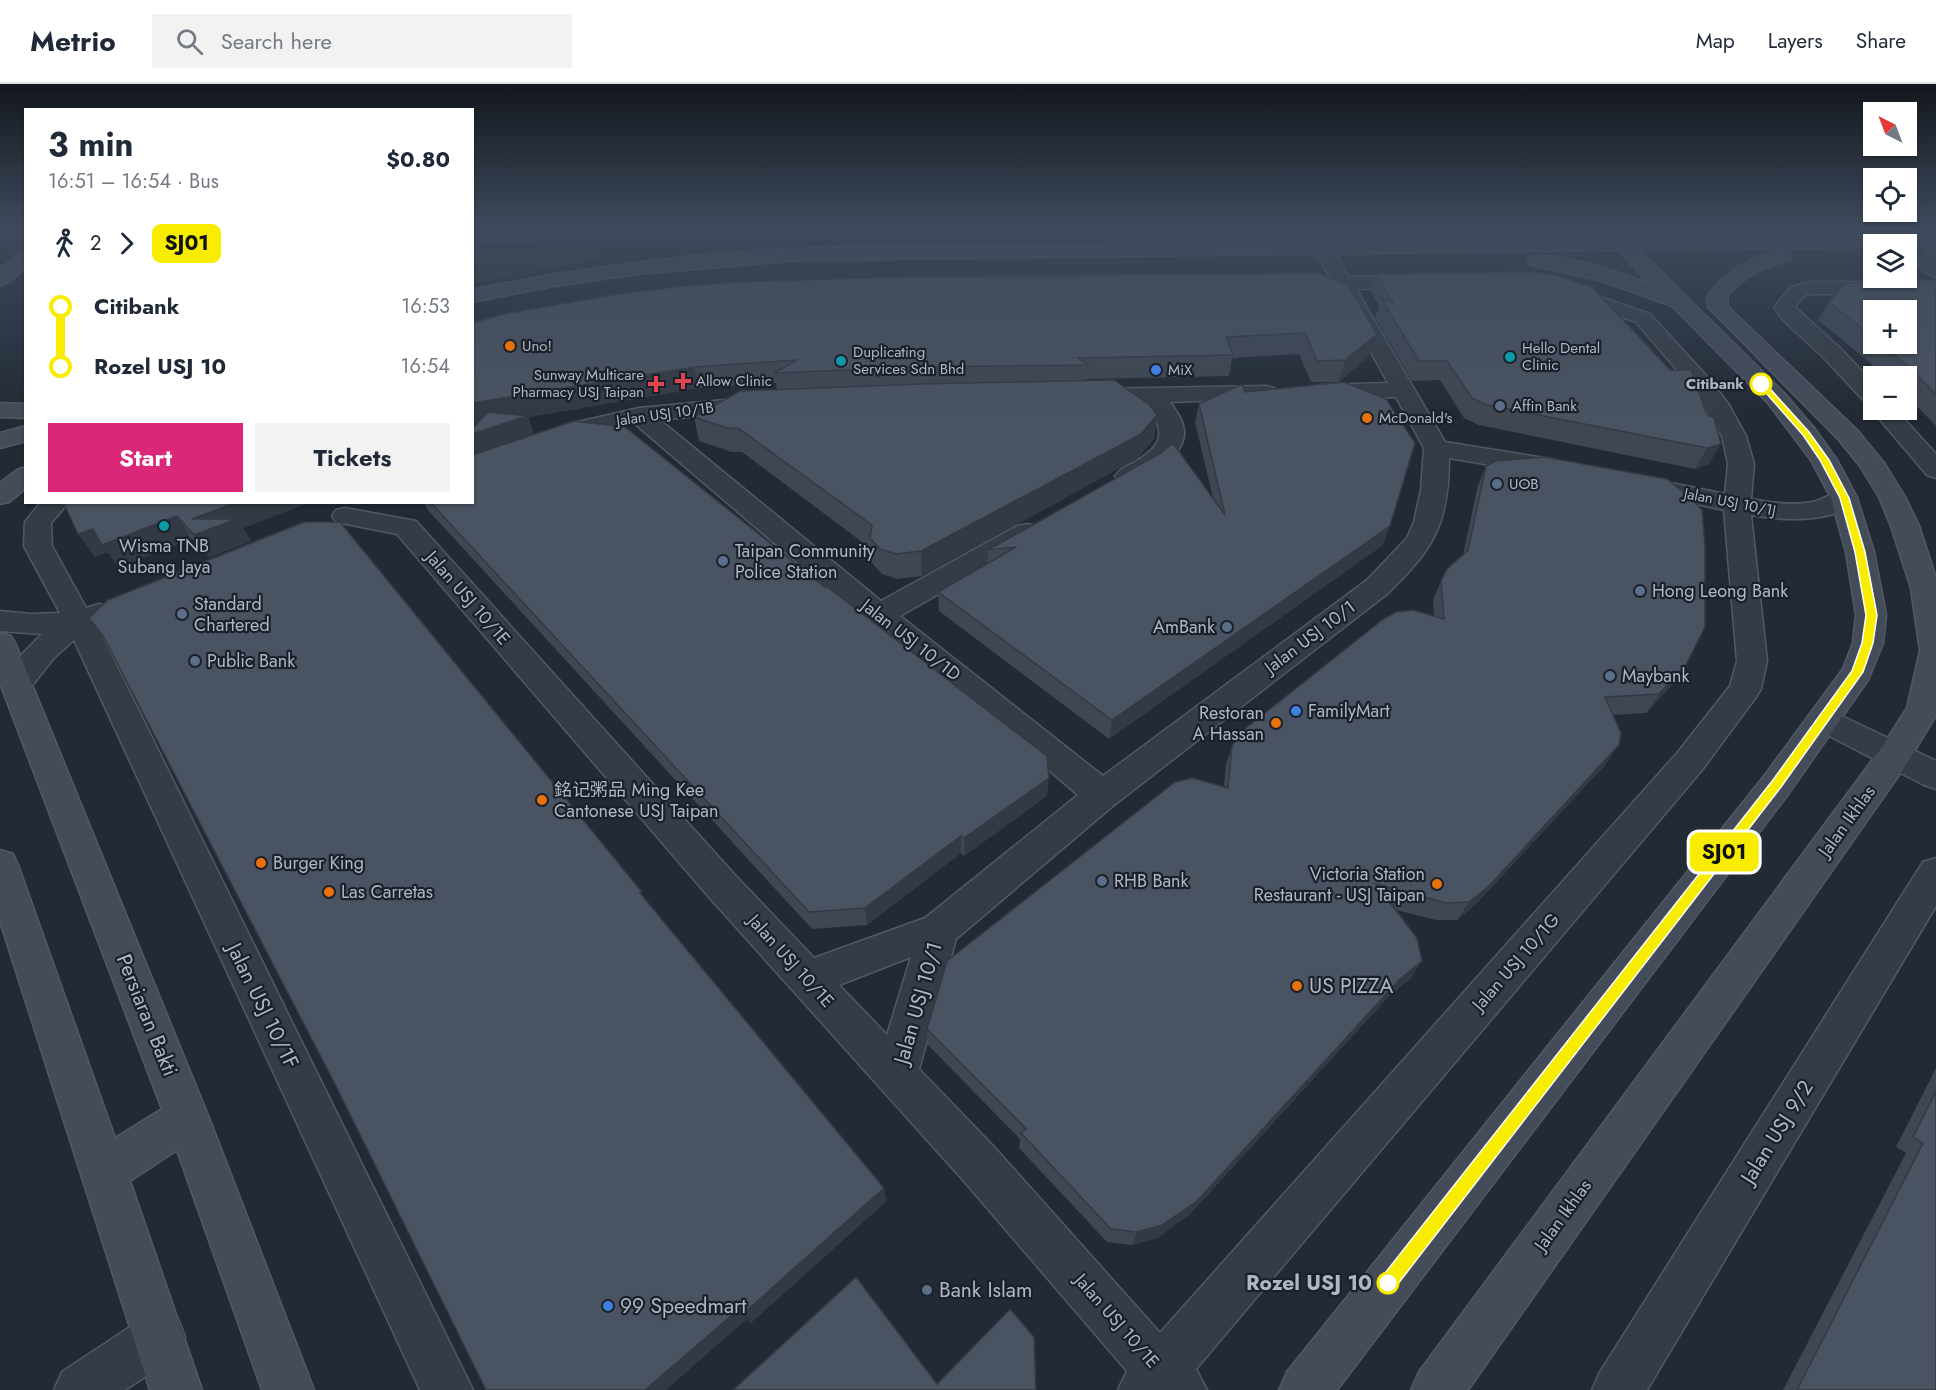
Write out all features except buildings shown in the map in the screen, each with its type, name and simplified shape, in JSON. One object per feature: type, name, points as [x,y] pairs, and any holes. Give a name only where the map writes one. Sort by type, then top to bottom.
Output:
[{"type":"street","points":[[474,296],[497,291]]},
{"type":"street","points":[[474,311],[576,291]]},
{"type":"street","name":"Jalan USJ 10/1","points":[[807,979],[939,930],[1102,795],[1377,587],[1402,564],[1425,530],[1438,467],[1436,448],[1348,291]]},
{"type":"street","name":"Jalan USJ 10/1G","points":[[1162,1384],[1690,761],[1745,689],[1752,662],[1737,505],[1741,464],[1734,436],[1717,405],[1703,386],[1642,318],[1564,291]]},
{"type":"street","points":[[1659,291],[1704,303],[1717,297],[1722,291]]},
{"type":"street","name":"Jalan Ikhlas","points":[[1437,1390],[1894,756],[1923,710],[1935,651],[1930,585],[1892,497],[1871,463],[1848,435],[1691,291]]},
{"type":"street","points":[[1798,291],[1784,307],[1790,316],[1832,353],[1863,386]]},
{"type":"street","name":"Jalan Ikhlas","points":[[1305,1390],[1777,784],[1857,672],[1868,643],[1871,615],[1860,552],[1844,498],[1824,460],[1806,434],[1704,303]]},
{"type":"street","points":[[1073,396],[1404,390]]},
{"type":"street","points":[[1103,490],[1148,465],[1161,454],[1169,441],[1172,428],[1155,395]]},
{"type":"street","name":"Jalan USJ 10/1B","points":[[474,465],[578,429],[639,415],[704,407],[782,403]]},
{"type":"street","points":[[0,410],[24,411]]},
{"type":"street","name":"Jalan USJ 10/1D","points":[[639,415],[879,615],[984,697],[1102,795]]},
{"type":"street","points":[[1893,420],[1936,470]]},
{"type":"street","points":[[0,441],[24,434]]},
{"type":"street","points":[[1436,448],[1577,472]]},
{"type":"street","points":[[0,464],[24,456]]},
{"type":"street","points":[[0,496],[24,477]]},
{"type":"street","name":"Jalan USJ 10/1J","points":[[1623,481],[1772,512],[1814,511],[1831,506],[1844,498]]},
{"type":"street","name":"Jalan USJ 10/1F","points":[[54,504],[38,522],[38,546],[58,586],[80,622],[447,1390]]},
{"type":"street","name":"Jalan USJ 10/1E","points":[[375,504],[334,520],[407,515],[807,979],[979,1164],[1162,1384]]},
{"type":"street","points":[[879,615],[1044,523]]},
{"type":"street","points":[[1905,526],[1936,553]]},
{"type":"street","points":[[16,684],[58,635],[80,622],[125,604]]},
{"type":"street","points":[[0,621],[31,624],[80,622]]},
{"type":"street","name":"Persiaran Bakti","points":[[0,643],[188,1118],[288,1390]]},
{"type":"street","points":[[1823,719],[1936,776]]},
{"type":"street","points":[[0,865],[176,1390]]},
{"type":"street","name":"Jalan USJ 9/2","points":[[1618,1390],[1936,873]]},
{"type":"street","name":"Jalan USJ 10/1","points":[[896,1076],[939,930]]},
{"type":"street","points":[[103,1172],[188,1118]]},
{"type":"street","points":[[80,1390],[160,1337]]},
{"type":"bus line","name":"SJ01","points":[[1388,1283],[1777,784],[1857,672],[1868,643],[1871,615],[1860,552],[1844,498],[1824,460],[1806,434],[1761,384]]},
{"type":"place","name":"Uno!","points":[[510,346]]},
{"type":"place","name":"Hello Dental Clinic","points":[[1510,357]]},
{"type":"place","name":"Duplicating Services Sdn Bhd","points":[[841,361]]},
{"type":"place","name":"MiX","points":[[1156,370]]},
{"type":"place","name":"Allow Clinic","points":[[683,381]]},
{"type":"place","name":"Sunway Multicare Pharmacy USJ Taipan","points":[[656,384]]},
{"type":"place","name":"Citibank","points":[[1761,384]]},
{"type":"place","name":"Affin Bank","points":[[1500,406]]},
{"type":"place","name":"McDonald's","points":[[1367,418]]},
{"type":"place","name":"UOB","points":[[1497,484]]},
{"type":"place","name":"Wisma TNB Subang Jaya","points":[[164,526]]},
{"type":"place","name":"Taipan Community Police Station","points":[[723,561]]},
{"type":"place","name":"Hong Leong Bank","points":[[1640,591]]},
{"type":"place","name":"Standard Chartered","points":[[182,614]]},
{"type":"place","name":"AmBank","points":[[1227,627]]},
{"type":"place","name":"Public Bank","points":[[195,661]]},
{"type":"place","name":"Maybank","points":[[1610,676]]},
{"type":"place","name":"FamilyMart","points":[[1296,711]]},
{"type":"place","name":"Restoran A Hassan","points":[[1276,723]]},
{"type":"place","name":"銘记粥品 Ming Kee Cantonese USJ Taipan","points":[[542,800]]},
{"type":"place","name":"Burger King","points":[[261,863]]},
{"type":"place","name":"RHB Bank","points":[[1102,881]]},
{"type":"place","name":"Victoria Station Restaurant - USJ Taipan","points":[[1437,884]]},
{"type":"place","name":"Las Carretas","points":[[329,892]]},
{"type":"place","name":"US PIZZA","points":[[1297,986]]},
{"type":"place","name":"Rozel USJ 10","points":[[1388,1283]]},
{"type":"place","name":"Bank Islam","points":[[927,1290]]},
{"type":"place","name":"99 Speedmart","points":[[608,1306]]}]
